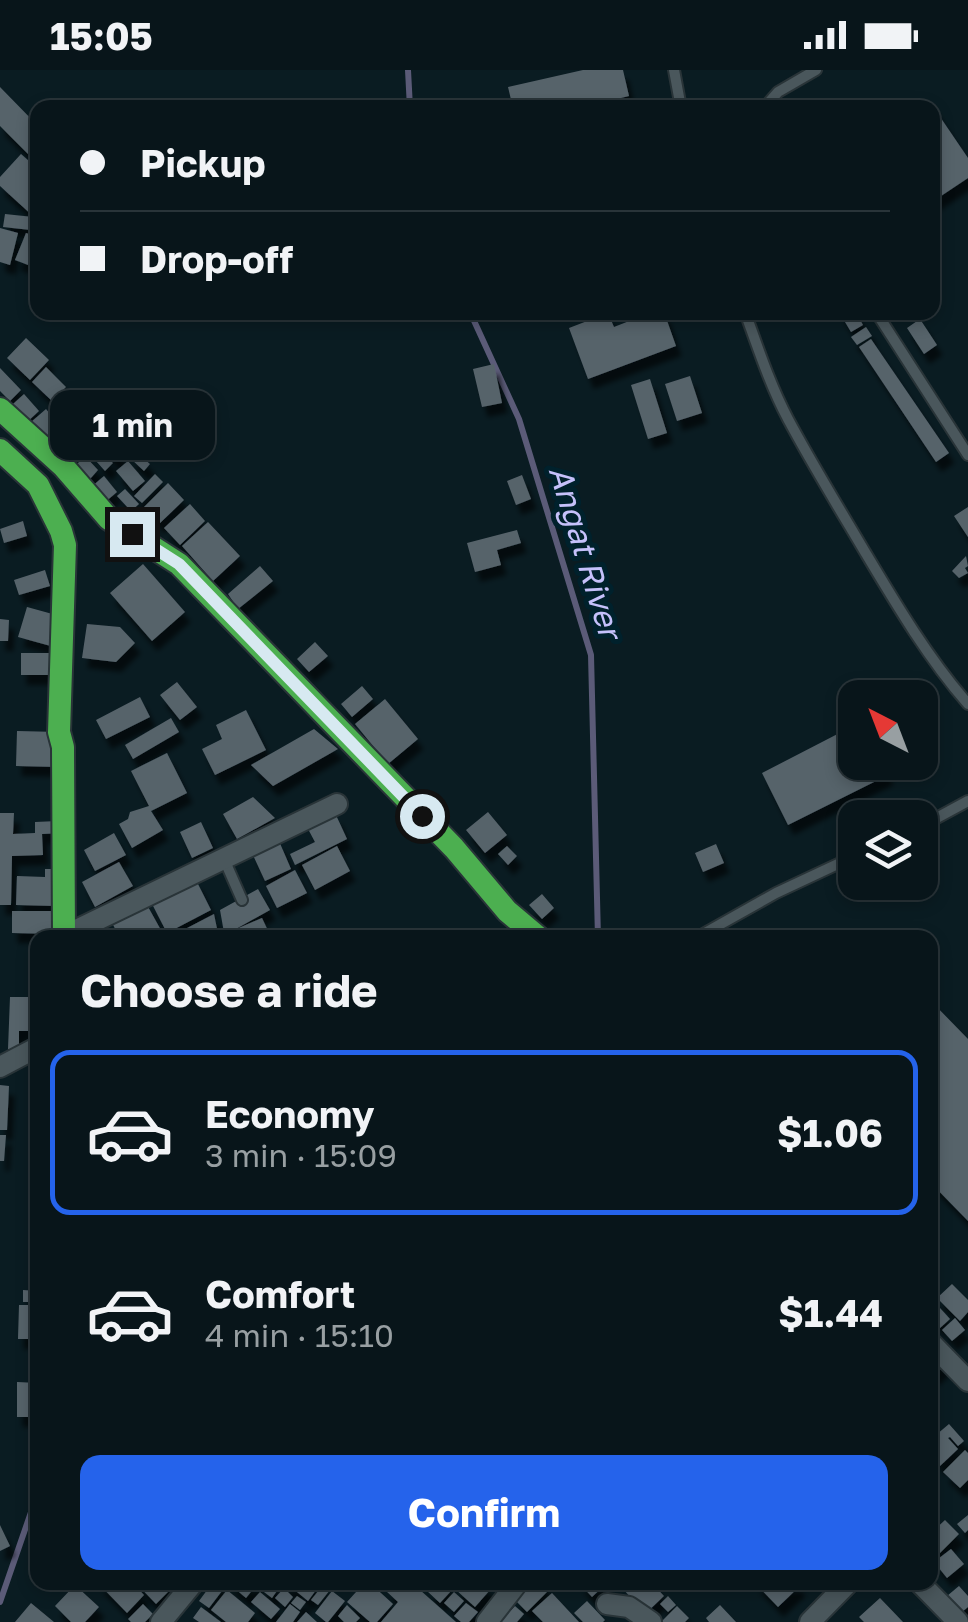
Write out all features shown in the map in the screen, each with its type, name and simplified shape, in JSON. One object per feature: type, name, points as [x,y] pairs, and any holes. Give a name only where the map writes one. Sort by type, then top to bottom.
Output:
[{"type":"street","points":[[0,409],[64,466],[109,519],[179,564],[530,930]]},
{"type":"street","points":[[0,450],[38,485],[62,531],[65,545],[60,732],[64,930]]},
{"type":"street","points":[[78,930],[337,804]]},
{"type":"street","points":[[0,1066],[30,1050]]},
{"type":"street","points":[[938,1350],[968,1382]]},
{"type":"street","points":[[161,1622],[187,1590]]},
{"type":"street","points":[[487,1622],[512,1590]]},
{"type":"street","points":[[810,1622],[841,1590]]},
{"type":"street","points":[[927,1590],[958,1622]]},
{"type":"street","points":[[607,1604],[629,1608],[651,1622]]},
{"type":"lane","points":[[674,70],[680,100]]},
{"type":"lane","points":[[771,100],[816,70]]},
{"type":"lane","points":[[748,320],[786,416],[821,478],[898,608],[968,704]]},
{"type":"lane","points":[[881,320],[968,456]]},
{"type":"lane","points":[[938,817],[968,801]]},
{"type":"lane","points":[[224,858],[242,900]]},
{"type":"lane","points":[[710,930],[838,864]]},
{"type":"building","points":[[583,70],[623,70],[629,96],[613,100],[511,100],[508,87]]},
{"type":"building","points":[[0,87],[30,118],[30,156],[0,126]]},
{"type":"building","points":[[940,117],[968,158],[968,178],[940,197]]},
{"type":"building","points":[[21,154],[30,162],[30,213],[0,186],[0,177]]},
{"type":"building","points":[[5,214],[30,217],[30,230],[3,227]]},
{"type":"building","points":[[0,228],[18,233],[10,265],[0,262]]},
{"type":"building","points":[[26,233],[30,234],[30,266],[15,260]]},
{"type":"building","points":[[590,320],[611,320],[614,327],[632,320],[667,320],[676,346],[588,379],[569,328]]},
{"type":"building","points":[[844,320],[860,320],[863,325],[851,332]]},
{"type":"building","points":[[921,320],[937,345],[924,354],[907,328]]},
{"type":"building","points":[[866,327],[872,336],[857,345],[851,337]]},
{"type":"building","points":[[26,338],[49,360],[30,380],[7,358]]},
{"type":"building","points":[[871,339],[949,453],[936,462],[859,347]]},
{"type":"building","points":[[494,364],[502,403],[482,407],[473,369]]},
{"type":"building","points":[[46,367],[66,387],[52,401],[32,382]]},
{"type":"building","points":[[0,368],[21,390],[10,401],[0,391]]},
{"type":"building","points":[[690,376],[702,413],[677,421],[665,384]]},
{"type":"building","points":[[650,379],[667,433],[648,439],[631,385]]},
{"type":"building","points":[[24,394],[39,411],[27,422],[12,405]]},
{"type":"building","points":[[60,399],[74,411],[64,422],[50,409]]},
{"type":"building","points":[[114,401],[126,414],[117,422],[105,410]]},
{"type":"building","points":[[95,404],[106,416],[94,428],[83,416]]},
{"type":"building","points":[[46,409],[60,426],[44,439],[30,423]]},
{"type":"building","points":[[77,414],[93,430],[81,441],[65,425]]},
{"type":"building","points":[[103,423],[113,434],[98,450],[87,439]]},
{"type":"building","points":[[64,428],[77,444],[62,456],[49,440]]},
{"type":"building","points":[[112,444],[122,454],[115,461],[105,450]]},
{"type":"building","points":[[136,452],[150,464],[144,471],[131,459]]},
{"type":"building","points":[[103,454],[113,463],[105,471],[96,461]]},
{"type":"building","points":[[85,456],[98,470],[90,479],[76,465]]},
{"type":"building","points":[[128,461],[145,481],[133,491],[116,471]]},
{"type":"building","points":[[155,474],[163,482],[142,503],[134,496]]},
{"type":"building","points":[[522,475],[531,499],[516,505],[507,481]]},
{"type":"building","points":[[104,476],[117,492],[104,503],[90,488]]},
{"type":"building","points":[[168,483],[184,500],[159,524],[143,508]]},
{"type":"building","points":[[125,489],[139,504],[131,511],[117,496]]},
{"type":"building","points":[[190,504],[205,521],[180,545],[164,528]]},
{"type":"building","points":[[968,507],[968,537],[954,516]]},
{"type":"building","points":[[138,511],[155,528],[143,539],[126,523]]},
{"type":"building","points":[[23,521],[27,536],[4,543],[0,529]]},
{"type":"building","points":[[208,522],[240,556],[213,581],[182,546]]},
{"type":"building","points":[[517,530],[521,543],[497,550],[501,565],[475,572],[467,543]]},
{"type":"building","points":[[966,556],[968,573],[959,578],[952,571]]},
{"type":"building","points":[[143,564],[185,612],[152,641],[110,593]]},
{"type":"building","points":[[260,566],[273,581],[238,609],[228,594]]},
{"type":"building","points":[[45,570],[50,586],[19,595],[14,580]]},
{"type":"building","points":[[27,607],[67,618],[58,648],[18,637]]},
{"type":"building","points":[[0,619],[9,620],[8,641],[0,641]]},
{"type":"building","points":[[87,624],[120,627],[135,643],[116,662],[82,658]]},
{"type":"building","points":[[315,642],[328,656],[309,672],[297,659]]},
{"type":"building","points":[[21,653],[57,653],[57,675],[21,675]]},
{"type":"building","points":[[177,682],[197,707],[180,720],[160,695]]},
{"type":"building","points":[[362,686],[373,699],[352,717],[341,704]]},
{"type":"building","points":[[140,697],[150,717],[106,739],[96,720]]},
{"type":"building","points":[[385,699],[418,739],[388,764],[355,724]]},
{"type":"building","points":[[246,710],[266,750],[215,775],[202,749],[222,739],[216,725]]},
{"type":"building","points":[[171,718],[179,732],[133,759],[125,745]]},
{"type":"building","points":[[314,729],[338,749],[273,786],[251,765]]},
{"type":"building","points":[[17,731],[59,732],[59,767],[16,766]]},
{"type":"building","points":[[838,734],[838,780],[878,780],[788,825],[762,773]]},
{"type":"building","points":[[167,753],[187,793],[151,811],[163,830],[132,848],[119,824],[128,819],[130,812],[149,806],[131,771]]},
{"type":"building","points":[[253,797],[275,818],[237,839],[223,814]]},
{"type":"building","points":[[488,812],[507,835],[485,853],[466,830]]},
{"type":"building","points":[[0,813],[14,813],[13,834],[35,833],[35,822],[58,821],[63,833],[42,834],[43,855],[12,856],[11,905],[0,905]]},
{"type":"building","points":[[336,815],[347,839],[295,865],[290,854],[315,842],[308,829]]},
{"type":"building","points":[[201,822],[213,848],[192,858],[180,832]]},
{"type":"building","points":[[114,833],[126,855],[95,871],[84,850]]},
{"type":"building","points":[[279,841],[291,869],[265,881],[252,853]]},
{"type":"building","points":[[716,844],[724,863],[703,872],[695,853]]},
{"type":"building","points":[[337,846],[350,871],[315,890],[302,865]]},
{"type":"building","points":[[507,846],[517,856],[508,865],[498,854]]},
{"type":"building","points":[[119,862],[133,886],[95,907],[82,882]]},
{"type":"building","points":[[45,869],[57,869],[56,906],[16,905],[17,876],[45,877]]},
{"type":"building","points":[[295,870],[307,893],[277,908],[266,886]]},
{"type":"building","points":[[196,880],[211,910],[165,930],[151,902]]},
{"type":"building","points":[[258,889],[270,910],[234,930],[224,930],[220,910]]},
{"type":"building","points":[[542,894],[554,908],[542,919],[529,905]]},
{"type":"building","points":[[146,903],[161,930],[116,930],[112,923]]},
{"type":"building","points":[[12,911],[57,911],[57,930],[12,933]]},
{"type":"building","points":[[214,914],[217,930],[183,930]]},
{"type":"building","points":[[262,918],[268,930],[234,930]]},
{"type":"building","points":[[10,997],[30,997],[30,1031],[19,1031],[19,1050],[8,1049]]},
{"type":"building","points":[[938,1008],[968,1039],[968,1221],[938,1190]]},
{"type":"building","points":[[0,1085],[9,1086],[7,1130],[0,1130]]},
{"type":"building","points":[[0,1135],[6,1135],[4,1161],[0,1161]]},
{"type":"building","points":[[952,1284],[968,1300],[968,1312],[960,1321],[938,1297]]},
{"type":"building","points":[[23,1290],[30,1290],[30,1302],[23,1302]]},
{"type":"building","points":[[19,1305],[30,1305],[30,1339],[18,1339]]},
{"type":"building","points":[[938,1306],[950,1319],[940,1328],[938,1326]]},
{"type":"building","points":[[955,1318],[965,1330],[952,1341],[942,1330]]},
{"type":"building","points":[[17,1382],[30,1383],[30,1417],[17,1417]]},
{"type":"building","points":[[949,1424],[964,1441],[958,1446],[948,1438],[958,1449],[940,1466],[938,1464],[938,1433]]},
{"type":"building","points":[[965,1450],[968,1480],[960,1488],[943,1472]]},
{"type":"building","points":[[968,1515],[968,1530],[965,1533],[957,1524]]},
{"type":"building","points":[[945,1520],[959,1534],[939,1554],[938,1553],[938,1527]]},
{"type":"building","points":[[0,1525],[10,1546],[0,1551]]},
{"type":"building","points":[[951,1549],[964,1564],[947,1578],[938,1567],[938,1559]]},
{"type":"building","points":[[959,1586],[968,1596],[968,1607],[962,1612],[947,1596]]},
{"type":"building","points":[[70,1590],[80,1590],[99,1607],[85,1622],[71,1622],[55,1606]]},
{"type":"building","points":[[105,1590],[139,1590],[144,1595],[127,1613]]},
{"type":"building","points":[[143,1590],[170,1590],[156,1604]]},
{"type":"building","points":[[207,1590],[223,1590],[209,1608],[199,1601]]},
{"type":"building","points":[[227,1590],[255,1613],[248,1622],[226,1622],[211,1610]]},
{"type":"building","points":[[236,1590],[252,1590],[246,1598]]},
{"type":"building","points":[[261,1590],[278,1590],[272,1598]]},
{"type":"building","points":[[282,1590],[293,1597],[285,1607],[275,1598]]},
{"type":"building","points":[[298,1590],[316,1590],[308,1601]]},
{"type":"building","points":[[319,1590],[330,1590],[318,1605],[311,1600]]},
{"type":"building","points":[[358,1590],[378,1590],[393,1604],[377,1622],[370,1622],[347,1602]]},
{"type":"building","points":[[420,1590],[456,1622],[381,1622],[398,1602],[386,1591]]},
{"type":"building","points":[[428,1590],[452,1590],[440,1603]]},
{"type":"building","points":[[456,1590],[490,1590],[475,1607]]},
{"type":"building","points":[[523,1590],[549,1590],[527,1612],[514,1599]]},
{"type":"building","points":[[624,1590],[658,1590],[664,1596],[645,1614]]},
{"type":"building","points":[[762,1590],[796,1590],[778,1607]]},
{"type":"building","points":[[332,1591],[345,1601],[326,1622],[315,1613]]},
{"type":"building","points":[[260,1592],[280,1609],[271,1619],[251,1602]]},
{"type":"building","points":[[454,1592],[464,1601],[454,1612],[444,1603]]},
{"type":"building","points":[[552,1593],[579,1622],[543,1622],[532,1611]]},
{"type":"building","points":[[297,1596],[306,1602],[300,1610],[291,1603]]},
{"type":"building","points":[[668,1596],[676,1605],[668,1612],[660,1604]]},
{"type":"building","points":[[880,1598],[903,1622],[864,1622],[859,1617]]},
{"type":"building","points":[[587,1601],[603,1622],[583,1622],[574,1613]]},
{"type":"building","points":[[31,1603],[54,1622],[15,1622]]},
{"type":"building","points":[[466,1603],[478,1612],[469,1622],[461,1622],[454,1616]]},
{"type":"building","points":[[143,1604],[153,1614],[145,1622],[131,1622],[128,1619]]},
{"type":"building","points":[[290,1604],[300,1612],[293,1622],[276,1622]]},
{"type":"building","points":[[347,1605],[360,1618],[356,1622],[344,1622],[338,1616]]},
{"type":"building","points":[[720,1605],[736,1622],[709,1622],[706,1618]]},
{"type":"building","points":[[515,1606],[524,1614],[517,1622],[500,1622]]},
{"type":"building","points":[[677,1606],[689,1618],[685,1622],[661,1622]]},
{"type":"building","points":[[201,1607],[221,1622],[199,1622],[193,1618]]},
{"type":"building","points":[[306,1612],[317,1622],[297,1622]]},
{"type":"waterway","name":"Angat River","points":[[408,70],[410,100]]},
{"type":"waterway","name":"Angat River","points":[[474,320],[519,419],[591,655],[598,930]]},
{"type":"waterway","name":"Angat River","points":[[0,1602],[30,1515]]},
{"type":"traffic: fast","points":[[0,409],[63,466],[109,519],[179,564],[454,848],[507,911],[530,930]]},
{"type":"traffic: fast","points":[[0,450],[38,485],[65,545],[59,732],[63,747],[64,930]]},
{"type":"route","points":[[132,534],[179,564],[422,816]]}]
